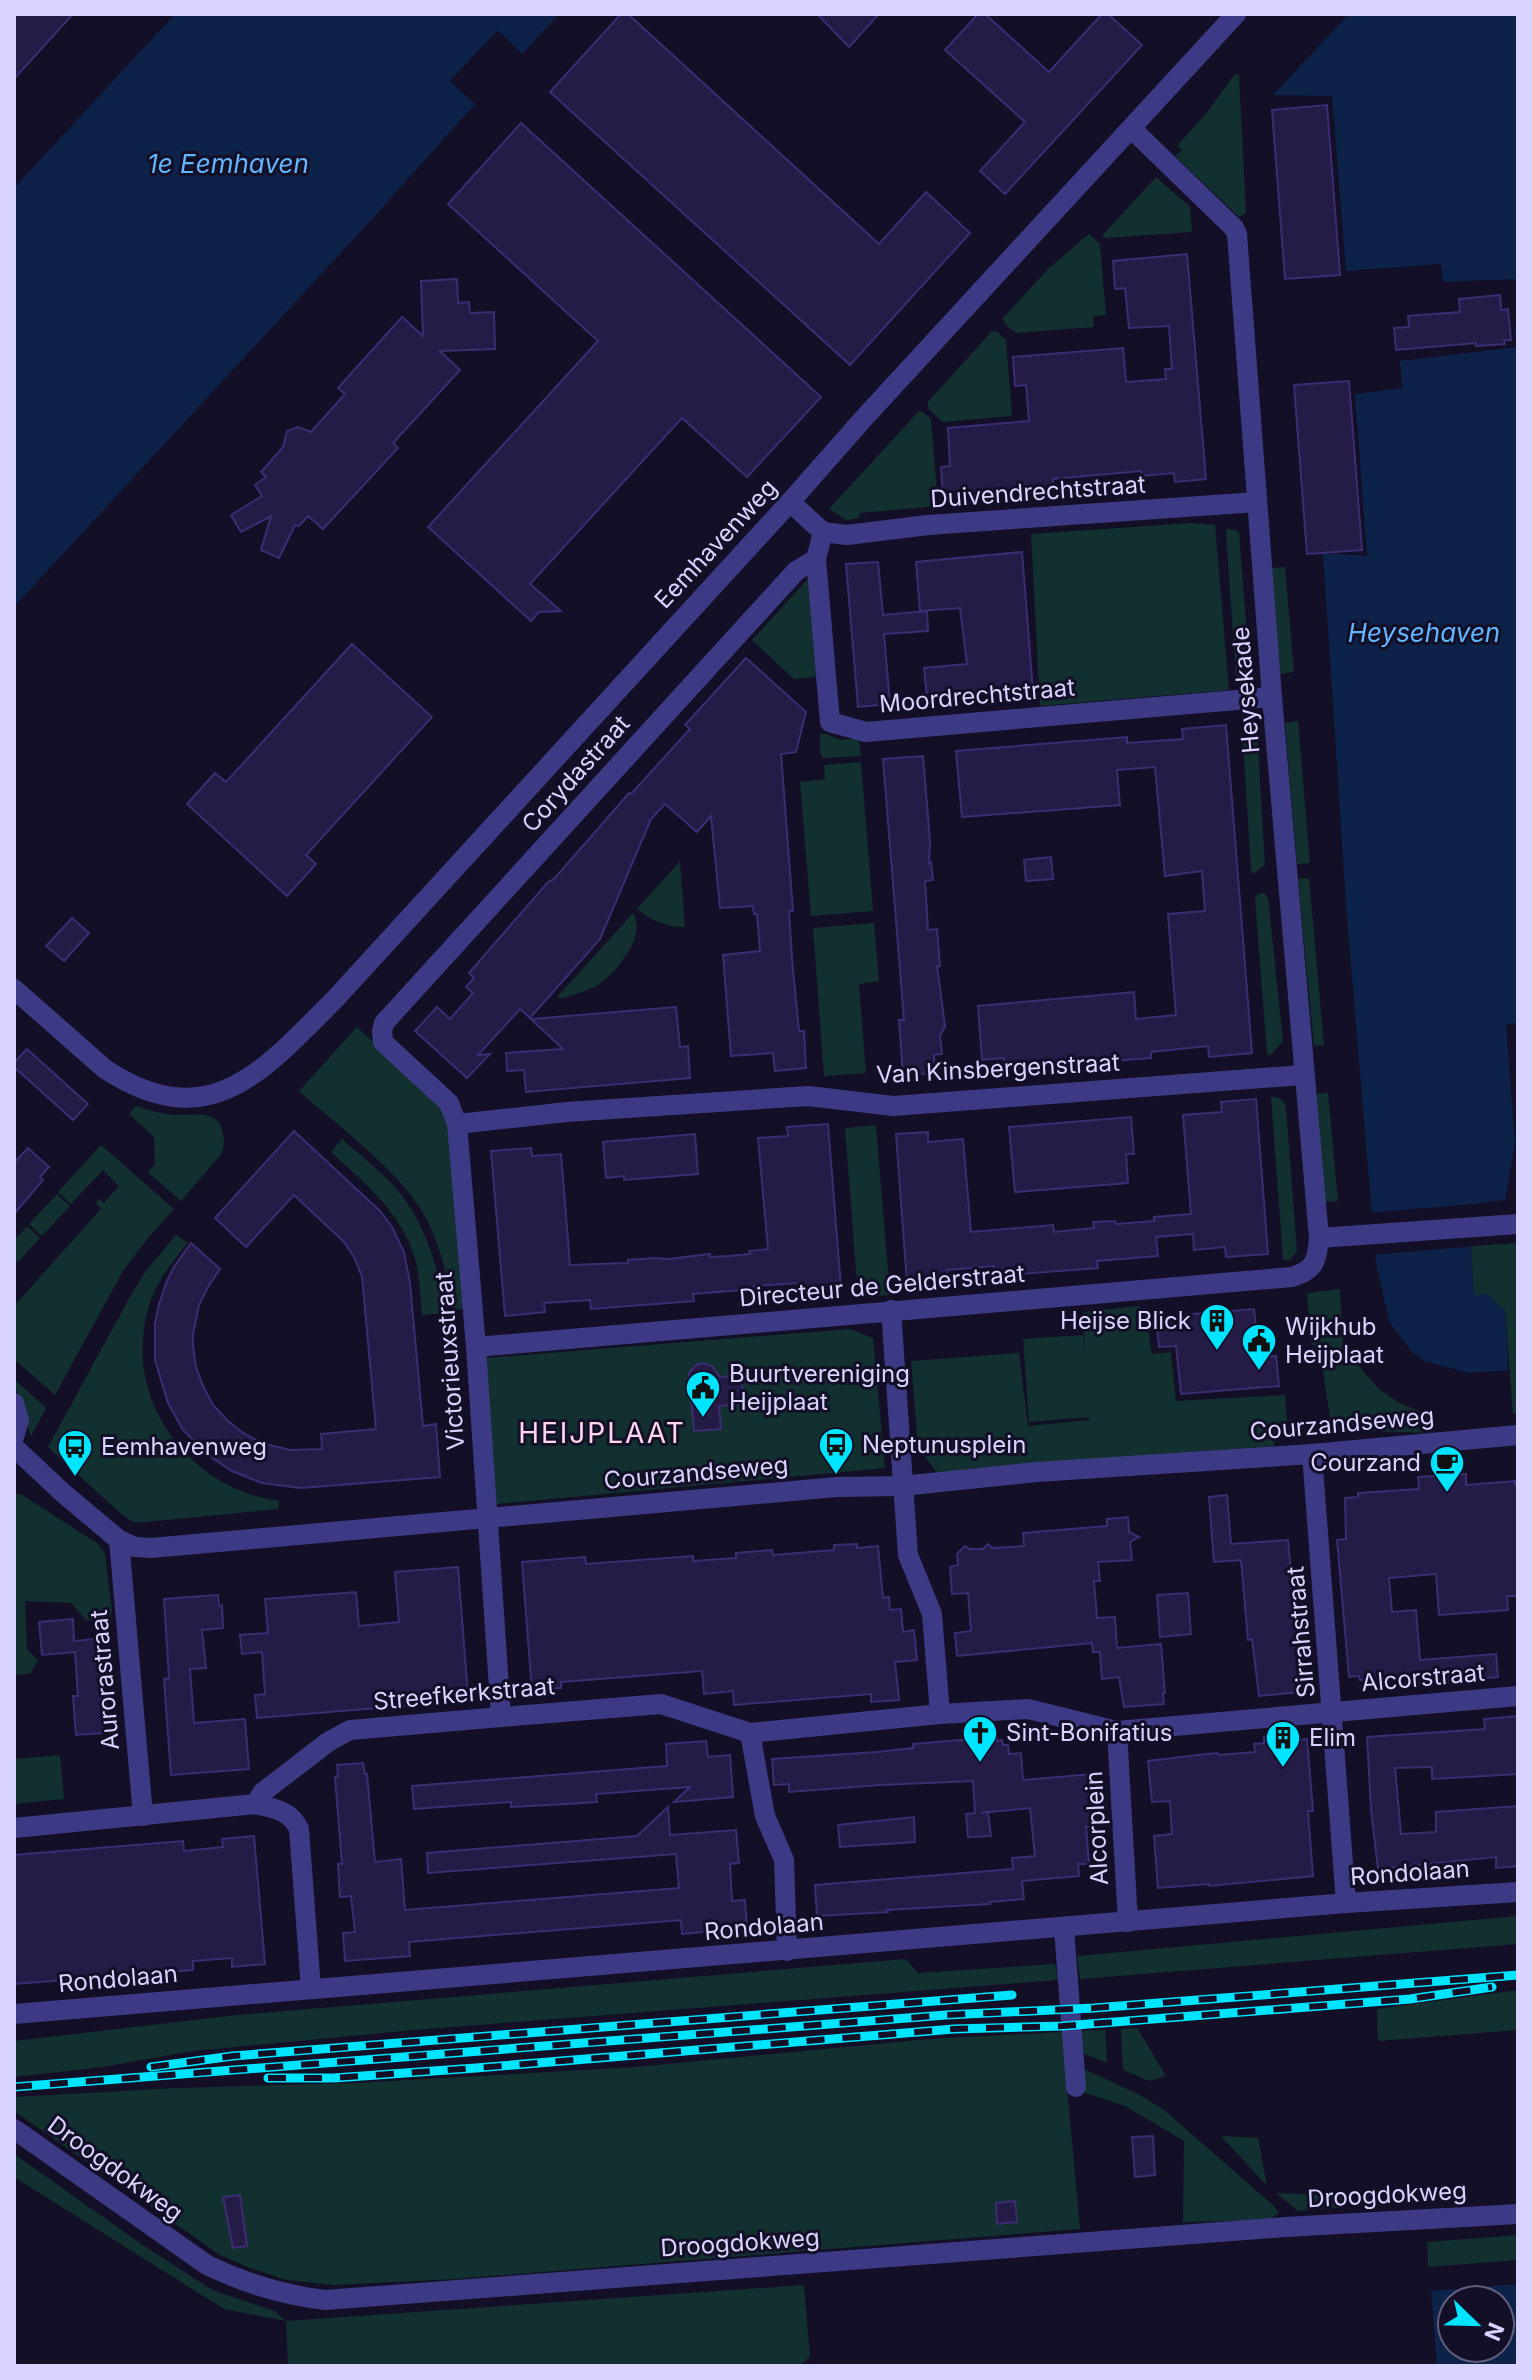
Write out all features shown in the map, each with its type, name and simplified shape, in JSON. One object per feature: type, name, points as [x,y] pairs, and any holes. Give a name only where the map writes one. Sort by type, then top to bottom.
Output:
[{"type":"street","name":"Eemhavenweg","points":[[14,989],[105,1069],[145,1090],[169,1097],[220,1093],[264,1068],[336,998],[1236,14]]},
{"type":"street","name":"Heysekade","points":[[1132,129],[1237,234],[1272,697],[1319,1238],[1314,1263],[1307,1272],[1292,1277]]},
{"type":"street","points":[[790,502],[823,532]]},
{"type":"street","name":"Duivendrechtstraat","points":[[823,532],[847,535],[928,525],[1257,502]]},
{"type":"street","name":"Moordrechtstraat","points":[[823,532],[816,559],[830,722],[866,732],[1272,697]]},
{"type":"street","name":"Corydastraat","points":[[382,1031],[384,1023],[796,571],[816,559]]},
{"type":"street","name":"Victorieuxstraat","points":[[382,1031],[383,1042],[449,1103],[457,1124],[476,1347],[501,1717]]},
{"type":"street","name":"Van Kinsbergenstraat","points":[[457,1124],[567,1112],[808,1096],[893,1106],[1303,1075]]},
{"type":"street","points":[[1319,1238],[1518,1224]]},
{"type":"street","name":"Directeur de Gelderstraat","points":[[476,1347],[1292,1277]]},
{"type":"street","points":[[891,1310],[908,1555],[932,1614],[940,1714],[1028,1709],[1117,1731],[1333,1711]]},
{"type":"street","points":[[14,1403],[19,1420],[14,1437]]},
{"type":"street","name":"Courzandseweg","points":[[119,1540],[135,1547],[151,1548],[837,1487],[902,1486],[1037,1472],[1312,1454],[1518,1435]]},
{"type":"street","points":[[14,1447],[119,1540]]},
{"type":"street","name":"Sirrahstraat","points":[[1312,1454],[1346,1903]]},
{"type":"street","name":"Aurorastraat","points":[[119,1540],[143,1816]]},
{"type":"street","name":"Alcorstraat","points":[[1333,1711],[1518,1696]]},
{"type":"street","name":"Streefkerkstraat","points":[[255,1804],[263,1792],[328,1742],[350,1730],[661,1704],[750,1733],[940,1714]]},
{"type":"street","name":"Alcorplein","points":[[1117,1731],[1128,1922]]},
{"type":"street","points":[[750,1733],[765,1816],[784,1860],[787,1951]]},
{"type":"street","points":[[14,1828],[255,1804],[291,1815],[299,1829],[311,1989]]},
{"type":"street","name":"Rondolaan","points":[[14,2014],[1346,1903],[1518,1892]]},
{"type":"street","points":[[1064,1928],[1076,2087]]},
{"type":"street","name":"Droogdokweg","points":[[14,2129],[207,2265],[266,2288],[298,2297],[325,2300],[1286,2227],[1518,2214]]},
{"type":"green space","points":[[1239,74],[1246,213],[1239,217],[1175,156],[1182,150],[1177,146],[1209,110],[1234,75]]},
{"type":"green space","points":[[1156,177],[1190,207],[1192,232],[1102,236]]},
{"type":"green space","points":[[1089,234],[1100,244],[1106,315],[1093,316],[1094,327],[1016,333],[1005,324],[1003,318],[1049,268]]},
{"type":"green space","points":[[991,332],[997,332],[1006,340],[1012,416],[942,422],[928,408],[928,402]]},
{"type":"green space","points":[[919,411],[931,419],[938,506],[860,513],[859,518],[846,520],[829,509]]},
{"type":"green space","points":[[1191,523],[1215,525],[1229,690],[1040,706],[1031,534]]},
{"type":"green space","points":[[1227,529],[1239,533],[1250,671],[1241,680],[1236,678]]},
{"type":"green space","points":[[1285,567],[1294,672],[1280,674],[1272,568]]},
{"type":"green space","points":[[808,579],[816,674],[815,677],[794,679],[752,640]]},
{"type":"green space","points":[[1298,721],[1310,863],[1297,864],[1285,723]]},
{"type":"green space","points":[[1245,722],[1257,731],[1265,865],[1253,874],[1242,725]]},
{"type":"green space","points":[[820,734],[841,740],[859,738],[861,756],[823,758]]},
{"type":"green space","points":[[861,762],[873,911],[811,916],[800,782],[825,779],[824,765]]},
{"type":"green space","points":[[680,861],[685,927],[660,922],[637,909]]},
{"type":"green space","points":[[1309,878],[1324,1045],[1314,1046],[1298,879]]},
{"type":"green space","points":[[1264,893],[1268,898],[1283,1041],[1270,1056],[1267,1054],[1255,899],[1258,894]]},
{"type":"green space","points":[[633,913],[636,932],[620,964],[596,986],[560,999],[558,996]]},
{"type":"green space","points":[[874,923],[879,981],[859,984],[866,1073],[824,1076],[813,928]]},
{"type":"green space","points":[[357,1027],[444,1107],[447,1114],[463,1309],[454,1310],[434,1234],[411,1195],[382,1163],[299,1091]]},
{"type":"green space","points":[[1328,1093],[1338,1201],[1325,1202],[1316,1094]]},
{"type":"green space","points":[[1271,1097],[1277,1097],[1286,1107],[1297,1251],[1290,1260],[1283,1260]]},
{"type":"green space","points":[[136,1106],[170,1114],[205,1115],[221,1126],[224,1139],[222,1153],[181,1201],[148,1172],[155,1164],[154,1137],[129,1114]]},
{"type":"green space","points":[[876,1125],[890,1295],[858,1298],[845,1128]]},
{"type":"green space","points":[[342,1139],[394,1186],[414,1215],[429,1246],[446,1313],[422,1315],[418,1273],[409,1242],[381,1200],[331,1152]]},
{"type":"green space","points":[[101,1145],[174,1209],[123,1271],[55,1395],[14,1359],[14,1306],[101,1209],[96,1203],[99,1199],[104,1203],[119,1186],[103,1170],[71,1204],[58,1192]]},
{"type":"green space","points":[[57,1194],[70,1206],[42,1236],[29,1224]]},
{"type":"green space","points":[[27,1226],[40,1238],[18,1262],[14,1259],[14,1241]]},
{"type":"green space","points":[[176,1235],[188,1243],[156,1289],[149,1306],[143,1340],[145,1373],[154,1404],[169,1433],[190,1458],[216,1478],[246,1493],[279,1501],[278,1509],[133,1522],[48,1447],[131,1295],[145,1272]]},
{"type":"green space","points":[[1518,1243],[1518,1413],[1513,1414],[1505,1311],[1474,1296],[1471,1246]]},
{"type":"green space","points":[[1340,1289],[1343,1342],[1379,1389],[1401,1404],[1426,1413],[1431,1433],[1332,1430],[1320,1353],[1311,1343],[1307,1293]]},
{"type":"green space","points":[[1138,1306],[1145,1309],[1152,1354],[1171,1352],[1176,1401],[1285,1395],[1288,1436],[1274,1437],[1274,1446],[937,1473],[918,1447],[911,1361],[1019,1353],[1028,1426],[1089,1420],[1089,1417],[1029,1422],[1023,1339],[1083,1335],[1085,1354],[1083,1312]]},
{"type":"green space","points":[[850,1329],[873,1338],[885,1468],[496,1504],[485,1358]]},
{"type":"green space","points":[[14,1379],[46,1408],[31,1436],[25,1406],[14,1388]]},
{"type":"green space","points":[[14,1494],[21,1494],[98,1544],[105,1554],[112,1611],[108,1620],[86,1620],[71,1603],[25,1601],[27,1649],[38,1661],[30,1674],[14,1675]]},
{"type":"green space","points":[[60,1755],[64,1799],[14,1804],[14,1759]]},
{"type":"green space","points":[[1518,1916],[1518,1944],[1080,1979],[1077,1956]]},
{"type":"green space","points":[[906,1959],[918,1973],[1055,1964],[1058,1980],[414,2030],[193,2051],[96,2068],[14,2077],[14,2041],[237,2015]]},
{"type":"green space","points":[[1518,1990],[1518,2030],[1378,2041],[1377,2009]]},
{"type":"green space","points":[[1137,2028],[1166,2076],[1149,2081],[1123,2070],[1121,2029]]},
{"type":"green space","points":[[1105,2030],[1107,2063],[1080,2052],[1078,2031]]},
{"type":"green space","points":[[1062,2032],[1080,2229],[455,2279],[334,2285],[286,2280],[250,2268],[220,2255],[14,2111],[14,2097],[356,2083],[635,2067],[929,2039]]},
{"type":"green space","points":[[1084,2069],[1163,2109],[1279,2213],[1269,2220],[1183,2222],[1184,2141],[1125,2106],[1085,2093]]},
{"type":"green space","points":[[1221,2136],[1258,2138],[1267,2186]]},
{"type":"green space","points":[[14,2154],[212,2290],[275,2311],[286,2321],[224,2309],[14,2177]]},
{"type":"green space","points":[[1276,2193],[1353,2196],[1352,2203],[1344,2207],[1298,2211]]},
{"type":"green space","points":[[1518,2235],[1518,2260],[1428,2267],[1427,2242]]},
{"type":"green space","points":[[804,2285],[810,2356],[802,2364],[774,2366],[288,2366],[286,2321]]},
{"type":"water","name":"1e Eemhaven","points":[[175,14],[559,14],[522,54],[498,30],[450,81],[475,104],[14,607],[14,188]]},
{"type":"water","points":[[1349,14],[1518,14],[1518,279],[1443,282],[1441,264],[1346,271],[1332,96],[1273,95]]},
{"type":"water","name":"Heysehaven","points":[[1518,330],[1518,1023],[1506,1024],[1515,1143],[1505,1200],[1468,1205],[1474,1295],[1488,1294],[1505,1311],[1508,1370],[1469,1373],[1424,1361],[1412,1352],[1390,1323],[1376,1263],[1347,918],[1323,553],[1367,556],[1355,394],[1402,388],[1400,361],[1517,347],[1514,331]]},
{"type":"water","points":[[1518,2284],[1518,2366],[1437,2366],[1516,2364]]},
{"type":"water","points":[[1431,2291],[1436,2291],[1436,2354]]},
{"type":"pier","points":[[1509,1201],[1472,1208],[1475,1246],[1372,1255],[1368,1213]]},
{"type":"building","points":[[14,14],[73,14],[14,79]]},
{"type":"building","points":[[621,14],[628,14],[879,244],[926,192],[970,233],[850,365],[550,92]]},
{"type":"building","points":[[817,14],[879,14],[849,47]]},
{"type":"building","points":[[978,14],[985,14],[1049,72],[1102,14],[1108,14],[1142,45],[1005,194],[980,171],[1025,122],[945,50]]},
{"type":"building","points":[[1327,105],[1340,275],[1285,279],[1272,110]]},
{"type":"building","points":[[521,123],[821,397],[747,477],[682,418],[530,584],[561,611],[539,612],[531,621],[428,527],[598,341],[448,204]]},
{"type":"building","points":[[1187,254],[1206,479],[1175,482],[1174,473],[1142,476],[1141,471],[1053,479],[1053,487],[943,496],[941,467],[950,466],[948,428],[1029,421],[1026,385],[1015,386],[1013,357],[1123,348],[1126,382],[1166,379],[1165,369],[1172,369],[1169,326],[1129,328],[1125,288],[1115,289],[1113,261]]},
{"type":"building","points":[[457,279],[458,303],[469,302],[470,313],[494,312],[495,349],[440,351],[460,370],[393,443],[398,448],[323,529],[308,516],[299,526],[295,525],[279,558],[261,550],[271,516],[241,532],[231,515],[262,496],[255,485],[266,477],[261,472],[283,447],[287,431],[298,427],[311,432],[345,394],[338,388],[402,317],[423,336],[421,281]]},
{"type":"building","points":[[1500,295],[1501,310],[1508,309],[1511,340],[1504,340],[1505,344],[1476,346],[1476,343],[1396,350],[1394,328],[1409,327],[1408,316],[1460,312],[1459,299]]},
{"type":"building","points":[[1349,381],[1362,550],[1307,554],[1294,385]]},
{"type":"building","points":[[1022,552],[1033,691],[927,698],[924,668],[967,664],[960,608],[920,611],[916,562]]},
{"type":"building","points":[[878,562],[883,615],[927,611],[928,631],[884,634],[890,704],[858,707],[846,564]]},
{"type":"building","points":[[352,644],[432,717],[306,855],[316,864],[287,896],[187,804],[215,773],[226,782]]},
{"type":"building","points":[[746,658],[806,712],[796,752],[781,754],[793,911],[789,911],[792,959],[799,1031],[804,1031],[806,1068],[775,1071],[773,1053],[731,1056],[723,955],[760,951],[757,914],[754,914],[753,906],[720,908],[711,816],[697,832],[665,804],[651,819],[600,939],[530,1018],[520,1009],[478,1055],[490,1054],[467,1078],[415,1031],[437,1007],[450,1019],[473,993],[466,987],[474,978],[469,973],[548,882],[690,729],[685,725]]},
{"type":"building","points":[[1226,725],[1252,1053],[1209,1057],[1208,1046],[1151,1052],[1151,1058],[1005,1069],[1004,1058],[982,1060],[978,1006],[1134,992],[1136,1019],[1176,1015],[1168,914],[1205,911],[1202,871],[1165,876],[1155,767],[1117,770],[1120,805],[962,817],[956,751],[1127,737],[1127,743],[1183,739],[1182,729]]},
{"type":"building","points":[[923,756],[929,863],[933,880],[925,881],[928,930],[937,929],[940,966],[937,966],[945,1026],[940,1036],[942,1054],[934,1055],[935,1073],[903,1075],[899,1020],[904,1020],[883,759]]},
{"type":"building","points":[[1051,857],[1053,879],[1026,881],[1024,860]]},
{"type":"building","points":[[72,918],[89,933],[64,961],[46,946]]},
{"type":"building","points":[[676,1007],[680,1047],[688,1046],[690,1078],[526,1092],[524,1070],[507,1071],[506,1053],[563,1049],[531,1019]]},
{"type":"building","points":[[27,1049],[88,1104],[73,1120],[14,1067]]},
{"type":"building","points":[[1256,1099],[1268,1254],[1226,1257],[1225,1247],[1194,1250],[1193,1234],[1156,1237],[1158,1256],[1097,1261],[1098,1268],[995,1276],[994,1266],[947,1270],[948,1280],[907,1283],[896,1134],[928,1132],[928,1142],[963,1139],[971,1232],[1053,1225],[1054,1232],[1094,1228],[1093,1222],[1154,1221],[1154,1217],[1191,1214],[1183,1115],[1222,1112],[1221,1102]]},
{"type":"building","points":[[1131,1117],[1134,1154],[1126,1154],[1128,1183],[1015,1192],[1009,1127]]},
{"type":"building","points":[[828,1124],[841,1288],[801,1291],[800,1283],[754,1286],[754,1289],[693,1294],[694,1301],[591,1309],[590,1300],[544,1303],[545,1312],[505,1316],[491,1151],[531,1148],[532,1156],[561,1154],[570,1265],[628,1263],[628,1260],[710,1254],[710,1257],[730,1256],[768,1249],[758,1138],[788,1136],[787,1127]]},
{"type":"building","points":[[294,1131],[380,1211],[404,1252],[410,1283],[423,1426],[436,1424],[440,1477],[301,1488],[262,1483],[230,1470],[205,1453],[183,1430],[168,1403],[155,1360],[155,1323],[167,1281],[191,1243],[220,1269],[199,1305],[193,1346],[203,1386],[213,1405],[227,1420],[262,1443],[290,1450],[322,1449],[321,1434],[376,1429],[362,1277],[345,1243],[294,1195],[246,1247],[215,1218]]},
{"type":"building","points":[[695,1134],[698,1174],[624,1180],[624,1176],[606,1178],[603,1142]]},
{"type":"building","points":[[28,1148],[49,1167],[40,1177],[43,1180],[14,1214],[14,1163]]},
{"type":"building","name":"Heijse Blick","points":[[1254,1309],[1259,1357],[1276,1356],[1279,1386],[1181,1394],[1176,1346],[1159,1347],[1156,1317]]},
{"type":"building","points":[[704,1363],[712,1366],[720,1377],[741,1375],[744,1404],[719,1406],[721,1429],[694,1431],[689,1373],[696,1365]]},
{"type":"building","points":[[1466,1474],[1466,1485],[1515,1481],[1515,1485],[1518,1484],[1518,1596],[1507,1596],[1508,1610],[1439,1615],[1436,1574],[1389,1578],[1392,1612],[1416,1610],[1420,1660],[1496,1654],[1498,1677],[1406,1685],[1406,1677],[1360,1680],[1359,1676],[1349,1677],[1337,1540],[1346,1539],[1345,1498],[1358,1497],[1358,1493],[1419,1489],[1418,1477]]},
{"type":"building","points":[[1227,1495],[1231,1544],[1288,1540],[1300,1692],[1259,1696],[1252,1639],[1248,1640],[1241,1560],[1214,1562],[1209,1497]]},
{"type":"building","points":[[1128,1517],[1129,1532],[1139,1537],[1130,1542],[1132,1560],[1098,1562],[1100,1581],[1094,1581],[1097,1618],[1115,1617],[1117,1648],[1161,1644],[1164,1704],[1124,1707],[1119,1677],[1102,1679],[1100,1652],[1093,1652],[1092,1643],[957,1656],[955,1633],[971,1631],[968,1593],[952,1594],[950,1567],[958,1565],[957,1554],[965,1546],[983,1549],[988,1544],[993,1548],[1024,1546],[1023,1533],[1107,1526],[1107,1519]]},
{"type":"building","points":[[857,1544],[857,1548],[878,1546],[883,1598],[889,1597],[890,1610],[901,1609],[903,1632],[914,1630],[917,1660],[895,1662],[899,1700],[871,1702],[871,1694],[734,1705],[733,1691],[704,1694],[702,1671],[561,1682],[561,1688],[532,1691],[522,1562],[585,1557],[586,1564],[693,1556],[693,1561],[736,1558],[736,1553],[772,1550],[773,1555],[834,1550],[834,1545]]},
{"type":"building","points":[[458,1567],[468,1696],[426,1700],[426,1704],[257,1718],[255,1695],[265,1694],[262,1652],[242,1654],[240,1635],[268,1633],[265,1599],[356,1592],[359,1626],[399,1622],[395,1572]]},
{"type":"building","points":[[1188,1593],[1191,1634],[1160,1637],[1157,1595]]},
{"type":"building","points":[[218,1595],[219,1606],[222,1605],[223,1628],[202,1630],[206,1668],[190,1669],[194,1723],[245,1719],[249,1769],[171,1775],[164,1679],[169,1678],[164,1599]]},
{"type":"building","points":[[73,1619],[74,1641],[108,1638],[111,1680],[99,1681],[103,1733],[76,1735],[73,1696],[78,1696],[75,1652],[42,1655],[39,1622]]},
{"type":"building","points":[[1518,1716],[1518,1774],[1432,1779],[1432,1767],[1395,1768],[1401,1834],[1436,1832],[1436,1812],[1518,1806],[1518,1866],[1496,1868],[1496,1857],[1378,1869],[1367,1737],[1485,1729],[1484,1719]]},
{"type":"building","points":[[1297,1734],[1297,1740],[1307,1739],[1313,1811],[1308,1811],[1313,1876],[1158,1888],[1154,1836],[1172,1834],[1170,1801],[1152,1802],[1148,1761],[1255,1752],[1254,1744],[1264,1743],[1264,1737]]},
{"type":"building","points":[[997,1737],[997,1741],[1002,1740],[1003,1745],[1008,1745],[1009,1754],[1021,1753],[1023,1780],[1092,1774],[1096,1827],[1086,1827],[1089,1864],[1078,1864],[1079,1876],[1022,1881],[1024,1899],[817,1916],[815,1885],[1013,1869],[1012,1858],[1035,1856],[1030,1808],[988,1812],[991,1836],[968,1837],[966,1814],[975,1813],[973,1781],[789,1792],[789,1784],[774,1785],[772,1759],[877,1752],[913,1748],[913,1744]]},
{"type":"building","points":[[706,1741],[708,1757],[730,1755],[733,1797],[674,1802],[690,1787],[596,1794],[597,1802],[511,1807],[511,1802],[414,1809],[412,1786],[667,1766],[666,1744]]},
{"type":"building","points":[[363,1763],[367,1774],[375,1862],[401,1859],[405,1910],[679,1888],[676,1854],[428,1873],[427,1853],[637,1836],[668,1807],[670,1835],[736,1830],[739,1863],[730,1864],[732,1901],[745,1900],[747,1928],[682,1934],[681,1920],[409,1942],[410,1956],[345,1961],[343,1933],[355,1932],[351,1896],[340,1897],[338,1864],[342,1864],[335,1777],[338,1776],[337,1765]]},
{"type":"building","points":[[914,1817],[915,1842],[840,1847],[838,1825]]},
{"type":"building","points":[[254,1836],[265,1964],[232,1967],[232,1958],[193,1961],[193,1970],[14,1984],[14,1855],[183,1841],[184,1851],[223,1847],[222,1839]]},
{"type":"building","points":[[1153,2136],[1155,2175],[1135,2177],[1132,2137]]},
{"type":"building","points":[[240,2195],[247,2246],[233,2248],[223,2197]]},
{"type":"building","points":[[1015,2201],[1017,2222],[997,2224],[996,2203]]},
{"type":"railway","points":[[14,2087],[946,2015],[1094,2008],[1518,1975]]},
{"type":"railway","points":[[268,2078],[334,2078],[954,2029],[1063,2026],[1410,1999],[1492,1987]]},
{"type":"railway","points":[[151,2067],[233,2056],[1012,1995]]},
{"type":"place","name":"Heijse Blick","points":[[1217,1352]]},
{"type":"place","name":"Wijkhub Heijplaat","points":[[1259,1372]]},
{"type":"place","name":"Buurtvereniging Heijplaat","points":[[703,1419]]},
{"type":"place","name":"Neptunusplein","points":[[836,1476]]},
{"type":"place","name":"Eemhavenweg","points":[[75,1478]]},
{"type":"place","name":"Courzand","points":[[1447,1494]]},
{"type":"place","name":"Sint-Bonifatius","points":[[980,1764]]},
{"type":"place","name":"Elim","points":[[1283,1769]]},
{"type":"district","name":"HEIJPLAAT","points":[[602,1433]]}]
